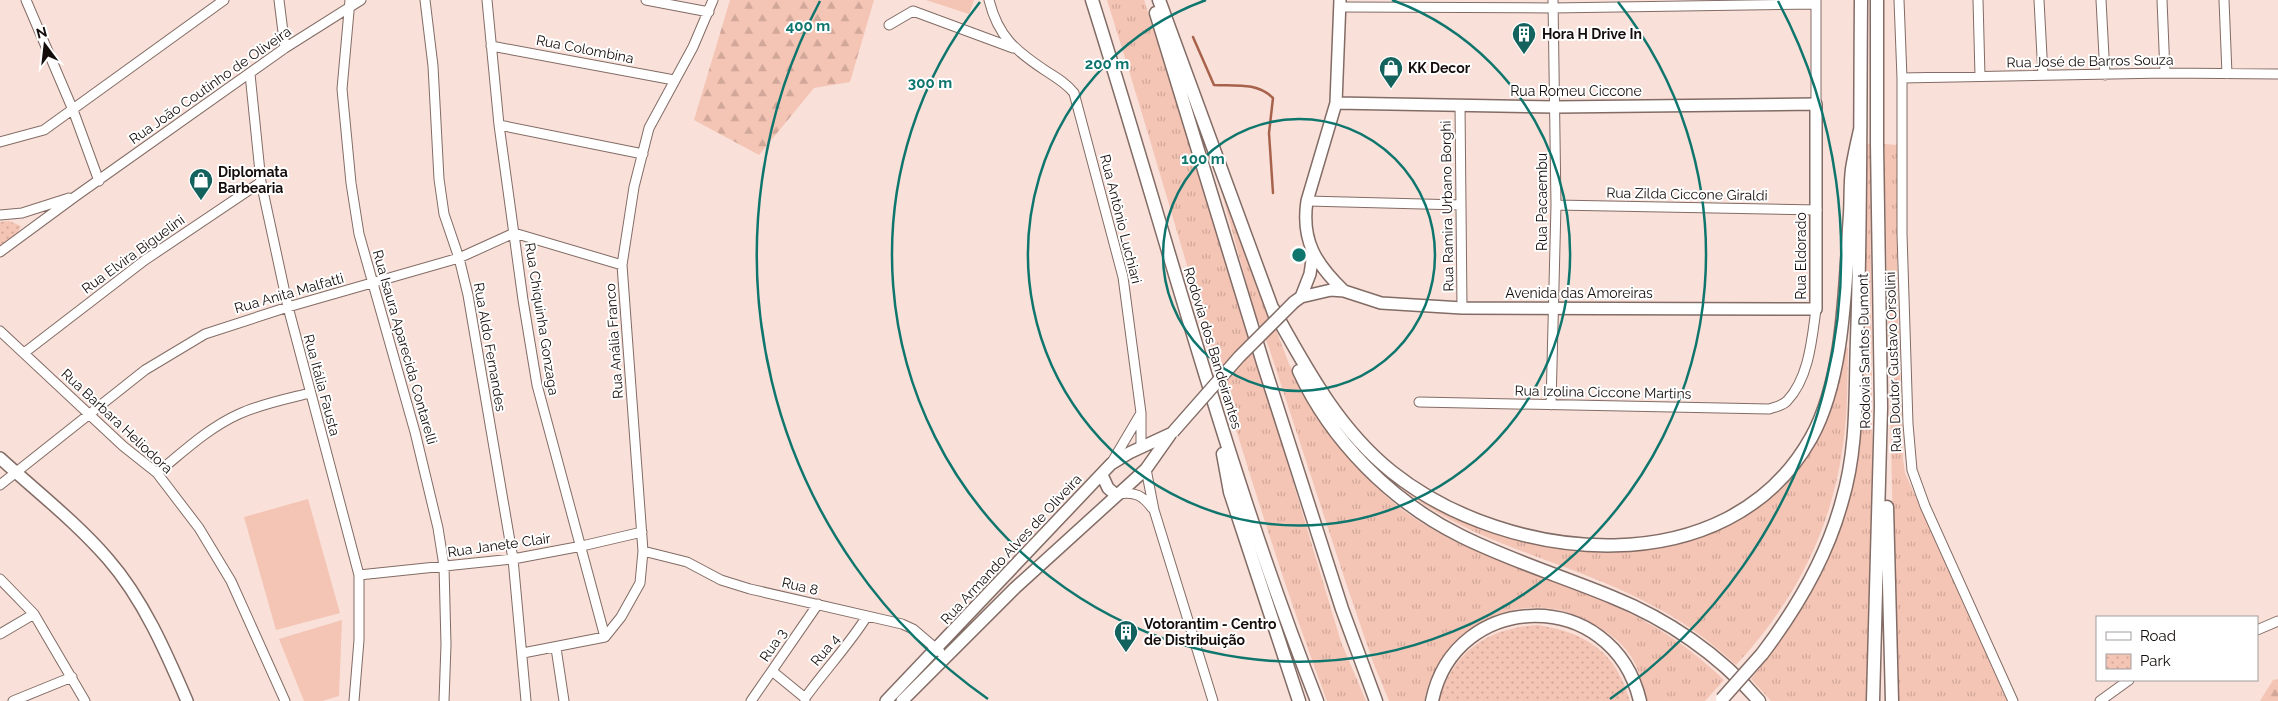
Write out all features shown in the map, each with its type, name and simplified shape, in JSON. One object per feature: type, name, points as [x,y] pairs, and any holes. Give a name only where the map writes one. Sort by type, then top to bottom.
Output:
[{"type":"highway","name":"Rodovia dos Bandeirantes","points":[[1092,0],[1216,412],[1284,612],[1318,701]]},
{"type":"highway","points":[[1152,0],[1264,366],[1345,617],[1376,701]]},
{"type":"highway","points":[[1159,0],[1273,309],[1305,383],[1322,411],[1361,461],[1403,500],[1459,535],[1492,551],[1614,598],[1678,631],[1725,667],[1759,701]]},
{"type":"highway","name":"Rodovia Santos Dumont","points":[[1721,700],[1762,654],[1782,628],[1808,586],[1835,524],[1848,479],[1857,395],[1861,235],[1861,0]]},
{"type":"highway","name":"Rodovia Santos Dumont","points":[[1873,701],[1881,408],[1877,0]]},
{"type":"highway","points":[[1273,309],[1311,377],[1350,430],[1391,471],[1413,488],[1438,502],[1492,526],[1524,536],[1560,543],[1599,546],[1652,542],[1679,537],[1720,521],[1763,493],[1782,476],[1799,455],[1822,414],[1830,392],[1839,341],[1852,170],[1860,130]]},
{"type":"highway","points":[[1881,408],[1887,462],[1888,592],[1892,701]]},
{"type":"highway","points":[[1216,412],[1230,492],[1299,701]]},
{"type":"highway","points":[[1432,701],[1442,673],[1466,640],[1498,624],[1532,616],[1555,617],[1580,624],[1607,641],[1632,675],[1640,701]]},
{"type":"main road","name":"Avenida das Amoreiras","points":[[1340,4],[1336,103],[1308,201],[1305,225],[1313,253],[1330,277],[1344,290]]},
{"type":"main road","name":"Rua Romeu Ciccone","points":[[1336,103],[1556,107],[1816,104]]},
{"type":"main road","name":"Rua Eldorado","points":[[1816,104],[1816,309]]},
{"type":"main road","name":"Avenida das Amoreiras","points":[[1297,299],[1310,274],[1313,253]]},
{"type":"main road","name":"Avenida das Amoreiras","points":[[1297,299],[1322,290],[1344,290],[1381,303],[1462,308],[1816,309]]},
{"type":"main road","name":"Rua Armando Alves de Oliveira","points":[[886,701],[1015,588],[1116,494],[1146,469],[1172,433],[1238,357],[1297,299]]},
{"type":"main road","name":"Rua Armando Alves de Oliveira","points":[[902,701],[941,653],[1111,464],[1122,456],[1172,433]]},
{"type":"main road","points":[[1141,448],[1146,469]]},
{"type":"main road","points":[[0,458],[93,542],[123,578],[148,620],[187,701]]},
{"type":"main road","points":[[1102,475],[1108,488],[1116,494]]},
{"type":"street","points":[[26,0],[73,110],[100,180]]},
{"type":"street","points":[[0,142],[44,130],[224,0]]},
{"type":"street","points":[[279,0],[285,48]]},
{"type":"street","name":"Rua João Coutinho de Oliveira","points":[[76,196],[285,48],[351,3],[361,0]]},
{"type":"street","name":"Rua Aldo Fernandes","points":[[425,0],[433,66],[439,179],[444,214],[459,258],[477,342],[513,559],[526,701]]},
{"type":"street","name":"Rua Chiquinha Gonzaga","points":[[487,0],[499,125],[538,385],[561,478],[582,546],[605,637]]},
{"type":"street","points":[[646,0],[709,12]]},
{"type":"street","name":"Rua Anália Franco","points":[[605,637],[621,616],[640,583],[643,551],[622,265],[629,213],[649,128],[714,0]]},
{"type":"street","points":[[989,0],[996,22],[1013,48]]},
{"type":"street","name":"Rua Doutor Gustavo Orsolini","points":[[1899,0],[1902,78],[1902,234],[1908,424],[1912,470],[1925,506],[2014,701]]},
{"type":"street","points":[[1978,0],[1980,76]]},
{"type":"street","points":[[2039,0],[2043,75]]},
{"type":"street","points":[[2101,0],[2105,75]]},
{"type":"street","points":[[2162,0],[2164,73]]},
{"type":"street","points":[[2224,0],[2227,74]]},
{"type":"street","points":[[1340,4],[1816,2],[1816,104]]},
{"type":"street","name":"Rua Isaura Aparecida Contarelli","points":[[351,3],[342,98],[351,183],[359,234],[433,499],[444,566],[446,645],[444,701]]},
{"type":"street","name":"Rua Pacaembu","points":[[1551,405],[1556,205],[1553,4]]},
{"type":"street","points":[[889,25],[913,11],[1013,48]]},
{"type":"street","name":"Rua Colombina","points":[[492,46],[674,80]]},
{"type":"street","name":"Rua Antônio Luchiari","points":[[1013,48],[1067,84],[1074,93],[1121,267],[1141,413],[1141,448]]},
{"type":"street","name":"Rua José de Barros Souza","points":[[1902,78],[2164,73],[2278,74]]},
{"type":"street","name":"Rua Itália Fausta","points":[[250,74],[261,182],[288,307],[359,575],[359,640],[354,701]]},
{"type":"street","name":"Rua Ramira Urbano Borghi","points":[[1460,105],[1462,308]]},
{"type":"street","points":[[499,125],[643,154]]},
{"type":"street","name":"Rua Elvira Biguelini","points":[[24,353],[145,260],[261,182]]},
{"type":"street","points":[[0,215],[22,212],[76,196]]},
{"type":"street","points":[[0,252],[76,196]]},
{"type":"street","points":[[1308,201],[1461,205]]},
{"type":"street","name":"Rua Zilda Ciccone Giraldi","points":[[1556,205],[1817,210]]},
{"type":"street","points":[[22,212],[26,221],[27,232]]},
{"type":"street","points":[[514,232],[622,265]]},
{"type":"street","name":"Rua Anita Malfatti","points":[[0,485],[15,471],[145,370],[185,345],[228,325],[459,258],[514,232]]},
{"type":"street","name":"Rua Eldorado","points":[[1786,402],[1793,393],[1806,364],[1816,309]]},
{"type":"street","name":"Rua Barbara Heliodora","points":[[0,331],[88,414],[157,473],[199,528],[231,582],[285,701]]},
{"type":"street","points":[[157,473],[223,422],[257,407],[310,393]]},
{"type":"street","name":"Rua Izolina Ciccone Martins","points":[[1419,402],[1753,409],[1769,409],[1786,402]]},
{"type":"street","points":[[1111,464],[1141,413]]},
{"type":"street","points":[[1146,469],[1154,510],[1213,701]]},
{"type":"street","points":[[1116,494],[1130,492],[1137,494],[1144,498],[1154,510]]},
{"type":"street","name":"Rua Janete Clair","points":[[359,575],[513,559],[642,532]]},
{"type":"street","name":"Rua 8","points":[[643,551],[687,562],[721,580],[736,585],[889,620],[907,626],[941,653]]},
{"type":"street","points":[[0,579],[34,614],[85,701]]},
{"type":"street","name":"Rua 3","points":[[751,701],[818,604]]},
{"type":"street","points":[[0,634],[34,614]]},
{"type":"street","name":"Rua 4","points":[[805,699],[832,661],[853,639],[867,616]]},
{"type":"street","points":[[2258,630],[2278,622]]},
{"type":"street","points":[[523,653],[605,637]]},
{"type":"street","points":[[556,648],[564,701]]},
{"type":"street","points":[[772,671],[805,699]]},
{"type":"street","points":[[14,701],[72,678]]},
{"type":"street","points":[[2100,701],[2128,681]]},
{"type":"green space","points":[[730,0],[874,0],[850,82],[814,88],[759,155],[694,120]]},
{"type":"green space","points":[[926,0],[974,0],[969,14]]},
{"type":"green space","points":[[1107,0],[1144,0],[1240,305],[1341,642],[1366,701],[1327,701],[1296,614],[1239,440]]},
{"type":"green space","points":[[1867,144],[1870,144],[1873,510],[1867,701],[1771,701],[1751,679],[1792,625],[1826,566],[1842,524],[1855,474],[1862,398]]},
{"type":"green space","points":[[1884,144],[1897,145],[1897,286],[1905,473],[2007,701],[1897,701]]},
{"type":"green space","points":[[1218,179],[1289,364],[1313,406],[1359,469],[1395,504],[1439,533],[1491,558],[1599,599],[1652,625],[1678,642],[1724,680],[1705,701],[1647,701],[1636,665],[1618,641],[1592,623],[1566,612],[1539,608],[1513,610],[1488,618],[1466,632],[1447,651],[1433,674],[1424,701],[1389,701],[1373,662],[1346,583],[1269,348],[1256,318]]},
{"type":"green space","points":[[9,221],[21,226],[15,238],[0,249],[0,222]]},
{"type":"green space","points":[[1844,346],[1848,348],[1845,428],[1833,495],[1823,526],[1811,556],[1796,585],[1758,639],[1736,665],[1689,627],[1651,604],[1606,583],[1513,548],[1452,521],[1423,504],[1389,479],[1372,460],[1489,530],[1517,539],[1551,546],[1686,540],[1793,469]]},
{"type":"green space","points":[[308,499],[340,613],[276,630],[244,517]]},
{"type":"green space","points":[[342,620],[339,696],[322,701],[304,701],[279,639]]},
{"type":"green space","points":[[1538,625],[1571,633],[1597,648],[1617,670],[1630,701],[1439,701],[1446,680],[1453,669],[1479,642],[1513,628]]},
{"type":"green space","points":[[2278,679],[2278,701],[2260,701],[2273,680]]},
{"type":"waterway","points":[[1193,37],[1214,85],[1253,87],[1260,89],[1273,98],[1269,133],[1273,193]]},
{"type":"place","name":"Hora H Drive In","points":[[1524,55]]},
{"type":"place","name":"KK Decor","points":[[1391,89]]},
{"type":"place","name":"Diplomata Barbearia","points":[[201,201]]},
{"type":"place","name":"Votorantim - Centro de Distribuição","points":[[1126,653]]}]
